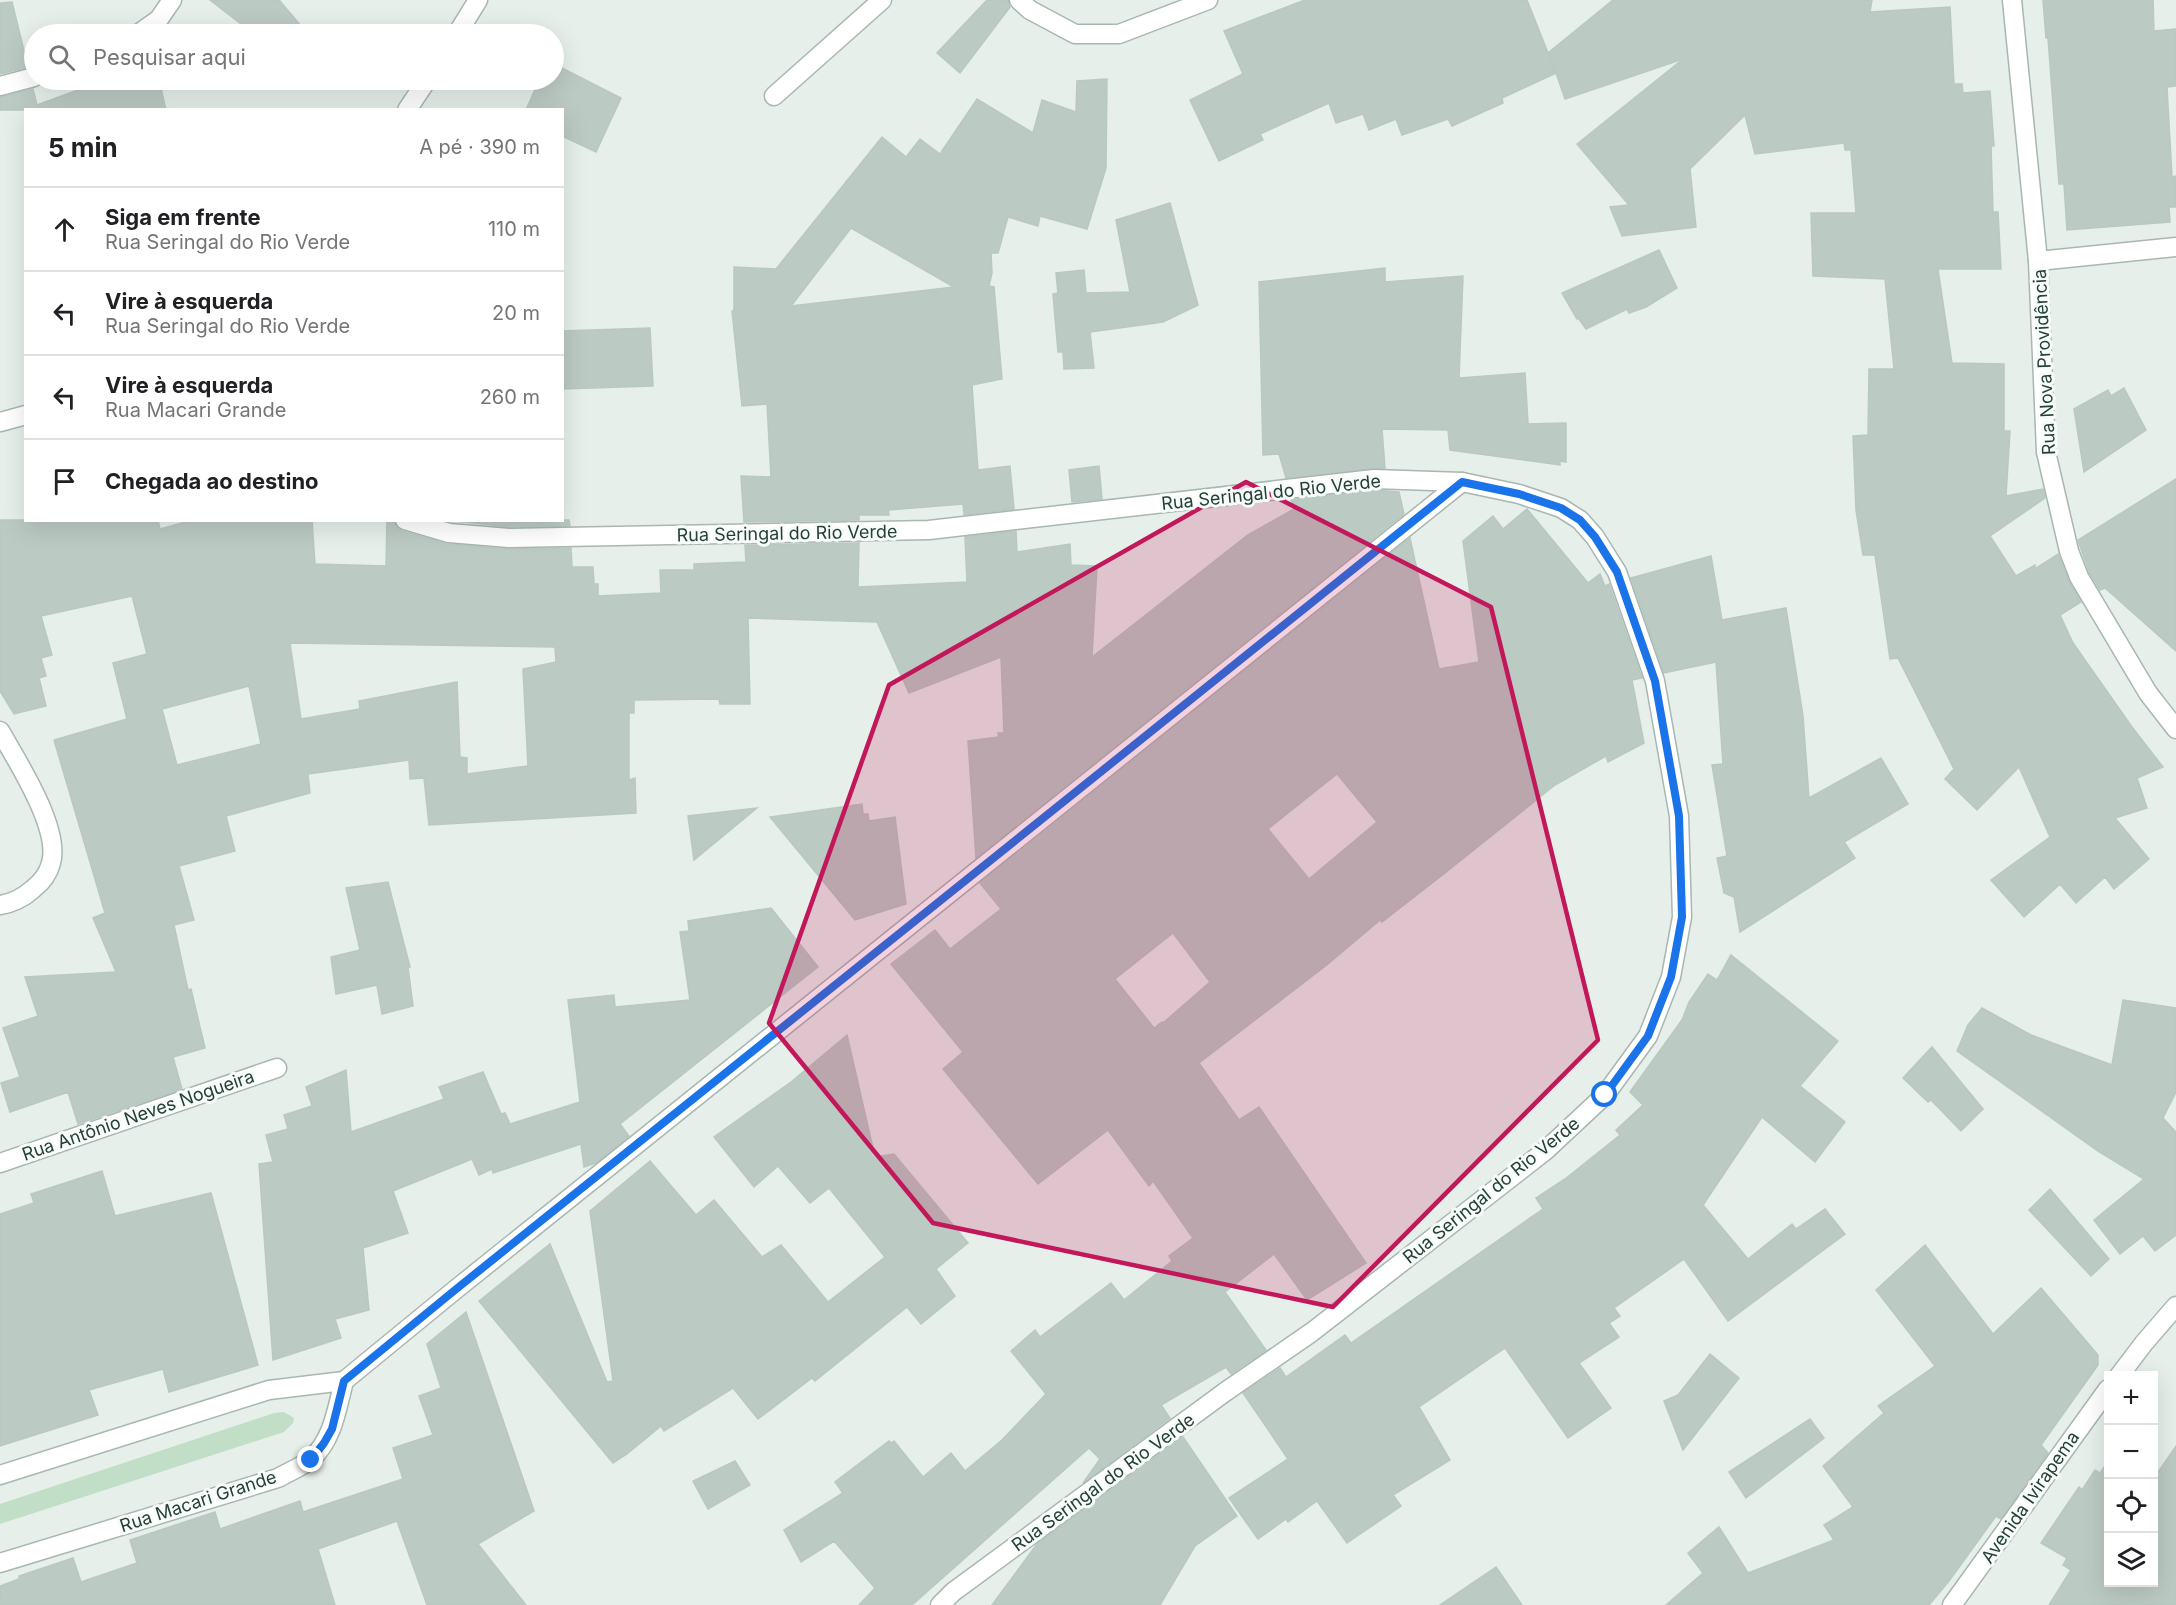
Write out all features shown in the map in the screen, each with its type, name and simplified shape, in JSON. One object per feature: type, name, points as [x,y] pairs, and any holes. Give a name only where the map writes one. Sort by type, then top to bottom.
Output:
[{"type":"street","points":[[152,24],[159,19],[172,0]]},
{"type":"street","points":[[463,24],[478,0]]},
{"type":"street","points":[[774,96],[882,0]]},
{"type":"street","points":[[1019,0],[1030,10],[1075,34],[1119,34],[1208,0]]},
{"type":"street","name":"Rua Nova Providência","points":[[2012,0],[2038,261],[2046,452],[2069,551],[2079,577],[2148,693],[2176,729]]},
{"type":"street","points":[[0,86],[24,80]]},
{"type":"street","points":[[408,108],[420,90]]},
{"type":"street","points":[[2038,261],[2176,247]]},
{"type":"street","points":[[0,422],[24,416]]},
{"type":"street","name":"Rua Seringal do Rio Verde","points":[[412,522],[449,533],[509,538],[929,530],[1374,479],[1462,482],[1519,494],[1561,508],[1580,520],[1595,537],[1617,572],[1655,681],[1679,816],[1682,917],[1671,977],[1648,1036],[1605,1095],[1545,1151],[1312,1332],[1225,1392],[953,1592],[940,1605]]},
{"type":"street","points":[[0,1475],[269,1390],[344,1381],[1462,482]]},
{"type":"street","points":[[0,731],[32,785],[51,837],[52,862],[44,880],[24,897],[9,904],[0,905]]},
{"type":"street","name":"Rua Antônio Neves Nogueira","points":[[0,1163],[277,1068]]},
{"type":"street","points":[[2123,1371],[2144,1342],[2176,1306]]},
{"type":"street","name":"Rua Macari Grande","points":[[0,1563],[278,1478],[311,1460],[324,1443],[332,1429],[344,1381]]},
{"type":"street","name":"Avenida Ivirapema","points":[[1952,1605],[2104,1396]]},
{"type":"highlighted area","points":[[1246,482],[1491,607],[1598,1040],[1333,1307],[933,1223],[769,1023],[889,685]]},
{"type":"green space","points":[[284,1412],[294,1418],[293,1423],[284,1432],[0,1524],[0,1504],[274,1413]]},
{"type":"building","points":[[210,0],[279,0],[299,24],[241,24]]},
{"type":"building","points":[[987,0],[1008,0],[1010,7],[960,73],[937,53]]},
{"type":"building","points":[[1305,0],[1527,0],[1548,53],[1613,0],[1872,0],[1870,12],[1950,7],[1954,84],[1962,84],[1963,93],[1990,91],[1994,146],[1991,146],[1993,212],[1998,212],[2001,269],[1938,269],[1952,363],[2004,364],[2004,431],[2010,431],[2006,496],[2043,489],[2045,498],[1990,536],[2016,576],[2035,565],[2035,569],[2058,554],[2081,602],[2060,615],[2073,643],[2163,767],[2137,778],[2147,808],[2115,818],[2149,859],[2114,889],[2105,877],[2076,903],[2060,884],[2024,917],[1991,880],[2050,837],[2019,767],[1977,810],[1945,779],[1954,769],[1898,658],[1890,659],[1875,555],[1863,555],[1856,510],[1853,436],[1868,435],[1869,369],[1894,369],[1885,279],[1813,276],[1811,213],[1856,213],[1851,150],[1845,150],[1844,143],[1755,154],[1745,115],[1690,169],[1696,227],[1622,236],[1610,207],[1629,205],[1577,144],[1683,59],[1565,99],[1556,73],[1502,98],[1503,103],[1452,126],[1448,119],[1402,135],[1396,119],[1369,130],[1363,114],[1336,123],[1329,103],[1260,134],[1263,140],[1219,161],[1190,100],[1243,74],[1224,31]]},
{"type":"building","points":[[2043,0],[2153,0],[2154,31],[2176,29],[2176,86],[2167,87],[2172,177],[2176,176],[2176,207],[2169,207],[2170,222],[2067,230],[2064,184],[2059,184]]},
{"type":"building","points":[[12,2],[24,51],[24,68],[0,74],[0,3]]},
{"type":"building","points":[[564,69],[621,98],[596,152],[564,137],[564,108],[527,108],[535,90],[564,90]]},
{"type":"building","points":[[1107,79],[1106,168],[1087,229],[1040,216],[1038,226],[1008,217],[998,253],[991,253],[992,273],[989,286],[994,287],[1002,379],[972,385],[978,470],[1010,466],[1014,509],[964,515],[963,504],[888,510],[889,515],[859,515],[859,520],[744,522],[741,476],[771,477],[767,404],[742,406],[732,311],[734,311],[734,267],[776,269],[882,137],[906,157],[920,139],[940,154],[977,99],[1033,133],[1042,100],[1076,112],[1077,81]],"holes":[[[851,228],[954,287],[791,306]]]},
{"type":"building","points":[[33,90],[37,105],[78,90],[161,90],[166,108],[0,110],[0,97]]},
{"type":"building","points":[[1170,203],[1198,305],[1163,322],[1090,332],[1094,368],[1064,369],[1063,352],[1058,352],[1053,294],[1058,293],[1056,273],[1084,270],[1086,293],[1130,292],[1116,220]]},
{"type":"building","points":[[1659,250],[1677,288],[1646,307],[1629,313],[1627,309],[1586,329],[1577,319],[1562,293]]},
{"type":"building","points":[[1385,268],[1385,282],[1463,276],[1459,378],[1525,373],[1528,424],[1566,423],[1566,462],[1560,461],[1560,465],[1450,450],[1448,430],[1382,429],[1385,468],[1286,478],[1279,454],[1263,455],[1259,282]]},
{"type":"building","points":[[650,328],[653,386],[564,389],[564,331]]},
{"type":"building","points":[[2124,388],[2146,430],[2084,472],[2074,409],[2108,390],[2111,396]]},
{"type":"building","points":[[1099,466],[1102,499],[1072,502],[1069,470]]},
{"type":"building","points":[[2176,479],[2176,651],[2105,588],[2100,590],[2089,572],[2078,540]]},
{"type":"building","points":[[1374,490],[1399,492],[1404,514],[976,858],[968,741],[999,737],[998,733],[1004,733],[1001,657],[909,693],[877,622],[748,618],[750,704],[720,704],[719,699],[634,700],[634,713],[629,713],[629,780],[635,778],[636,813],[429,825],[424,778],[410,779],[409,760],[308,774],[310,793],[226,816],[235,851],[179,866],[194,920],[174,925],[188,990],[191,989],[205,1048],[173,1057],[182,1089],[78,1124],[68,1092],[10,1112],[1,1083],[20,1077],[3,1028],[38,1016],[25,977],[116,972],[93,918],[105,913],[54,740],[127,719],[113,663],[147,654],[132,596],[41,616],[52,655],[41,658],[46,676],[39,678],[46,706],[14,714],[0,691],[0,520],[158,522],[160,529],[186,522],[312,522],[315,564],[386,566],[387,522],[395,522],[396,527],[402,531],[448,544],[508,549],[571,548],[572,567],[593,567],[594,584],[598,584],[598,596],[661,593],[660,570],[694,570],[694,564],[746,562],[745,545],[859,543],[858,587],[967,582],[965,537],[1016,531],[1017,552],[1070,544],[1071,565],[1097,566],[1092,657],[1248,535],[1294,509],[1291,500]],"holes":[[[290,643],[555,647],[556,662],[523,669],[528,766],[467,774],[467,758],[460,757],[457,682],[359,701],[360,709],[301,719]],[[249,686],[261,744],[177,765],[162,709]]]},
{"type":"building","points":[[1527,509],[1588,583],[1600,574],[1605,586],[1609,584],[1642,678],[1632,680],[1644,743],[1608,762],[1606,756],[1555,785],[1199,1063],[1239,1120],[1259,1107],[1366,1263],[1307,1300],[1274,1254],[1225,1292],[1266,1350],[1231,1374],[1226,1367],[1161,1405],[1170,1418],[1083,1483],[1100,1459],[1089,1448],[912,1605],[859,1605],[875,1588],[834,1541],[801,1562],[784,1530],[843,1493],[835,1482],[889,1441],[891,1443],[894,1441],[923,1477],[951,1453],[965,1471],[1002,1440],[1046,1394],[1011,1351],[1035,1330],[1040,1337],[1111,1283],[1124,1300],[1172,1261],[1169,1256],[1193,1238],[1153,1181],[1149,1186],[1108,1130],[1038,1184],[943,1069],[963,1052],[891,964],[935,930],[950,949],[1001,909],[980,883],[1410,538],[1439,669],[1479,662],[1463,541],[1493,516],[1503,529]],"holes":[[[1337,774],[1377,822],[1309,879],[1268,829]],[[1173,933],[1210,982],[1163,1023],[1154,1028],[1115,979]]]},
{"type":"building","points":[[564,520],[569,520],[570,526],[509,527],[464,522],[564,522]]},
{"type":"building","points":[[1711,556],[1722,620],[1786,608],[1803,716],[1809,798],[1881,758],[1908,804],[1844,842],[1855,858],[1740,932],[1734,897],[1724,893],[1717,858],[1727,856],[1712,765],[1723,764],[1716,662],[1664,673],[1631,578]]},
{"type":"building","points":[[862,804],[863,814],[868,814],[869,821],[895,817],[906,904],[855,920],[770,817]]},
{"type":"building","points":[[757,808],[694,860],[688,816]]},
{"type":"building","points":[[388,882],[410,967],[408,967],[413,1006],[382,1014],[377,985],[336,994],[331,957],[360,950],[346,888]]},
{"type":"building","points":[[771,908],[818,967],[620,1124],[629,1136],[596,1163],[584,1167],[581,1144],[493,1173],[492,1169],[479,1175],[472,1159],[393,1191],[408,1233],[363,1248],[369,1310],[335,1319],[341,1338],[273,1360],[259,1164],[273,1162],[266,1135],[288,1129],[284,1115],[312,1106],[306,1087],[346,1070],[351,1132],[444,1099],[439,1087],[483,1072],[501,1114],[505,1113],[510,1124],[580,1102],[568,1000],[614,995],[615,1007],[690,1000],[680,932],[689,931],[688,921]]},
{"type":"building","points":[[1731,955],[1838,1041],[1800,1086],[1845,1122],[1815,1162],[1762,1117],[1703,1205],[1748,1259],[1792,1224],[1796,1229],[1825,1209],[1845,1234],[1728,1321],[1684,1259],[1614,1308],[1620,1316],[1609,1323],[1619,1337],[1579,1363],[1611,1408],[1568,1438],[1505,1348],[1419,1407],[1450,1460],[1393,1495],[1401,1506],[1347,1543],[1317,1501],[1288,1522],[1286,1519],[1258,1539],[1229,1498],[1288,1459],[1243,1393],[1280,1368],[1286,1377],[1345,1335],[1351,1343],[1543,1209],[1536,1198],[1565,1179],[1620,1135],[1616,1130],[1643,1105],[1630,1092],[1682,1020],[1689,1002],[1708,974],[1717,980]]},
{"type":"building","points":[[2123,1000],[2176,1008],[2176,1092],[2163,1118],[2176,1132],[2176,1235],[2155,1251],[2143,1236],[2120,1254],[2094,1220],[2144,1179],[2098,1151],[1957,1051],[1968,1025],[1982,1008],[2031,1035],[2112,1065]]},
{"type":"building","points":[[847,1035],[875,1157],[894,1154],[968,1243],[936,1269],[955,1296],[921,1324],[907,1307],[815,1381],[812,1378],[758,1419],[733,1388],[664,1431],[661,1426],[613,1463],[479,1301],[550,1244],[607,1382],[613,1381],[590,1211],[650,1161],[696,1215],[714,1200],[762,1257],[781,1245],[828,1302],[885,1257],[829,1188],[810,1203],[778,1166],[754,1187],[714,1137],[791,1082]]},
{"type":"building","points":[[1932,1047],[1983,1109],[1961,1131],[1931,1100],[1928,1102],[1903,1078]]},
{"type":"building","points":[[102,1171],[115,1216],[211,1193],[258,1365],[169,1392],[163,1369],[89,1390],[98,1415],[0,1446],[0,1214],[34,1203],[31,1194]]},
{"type":"building","points":[[2050,1189],[2109,1259],[2091,1276],[2029,1210]]},
{"type":"building","points":[[1925,1245],[1993,1334],[2041,1288],[2098,1355],[2098,1365],[2041,1445],[2048,1453],[2001,1519],[1996,1516],[1929,1605],[1666,1605],[1703,1573],[1688,1553],[1719,1527],[1748,1573],[1834,1540],[1824,1525],[1853,1507],[1823,1466],[1884,1413],[1878,1406],[1935,1366],[1876,1290]]},
{"type":"building","points":[[466,1312],[534,1511],[478,1544],[526,1605],[427,1605],[397,1521],[318,1549],[335,1605],[0,1605],[0,1586],[19,1579],[19,1576],[73,1558],[81,1582],[137,1563],[130,1540],[215,1512],[220,1529],[300,1501],[303,1512],[403,1479],[393,1448],[433,1435],[419,1396],[441,1388],[427,1344]]},
{"type":"building","points":[[1710,1354],[1739,1378],[1683,1450],[1664,1401],[1678,1395]]},
{"type":"building","points":[[1810,1419],[1824,1438],[1746,1498],[1729,1472]]},
{"type":"building","points":[[1183,1437],[1237,1516],[1195,1546],[1160,1605],[992,1605],[1037,1544]]},
{"type":"building","points":[[2176,1446],[2176,1605],[2049,1605],[2071,1570],[2063,1565],[2067,1558],[2041,1543],[2079,1487],[2082,1490],[2095,1470],[2100,1473],[2104,1467],[2104,1587],[2158,1587],[2158,1472]]},
{"type":"building","points":[[735,1461],[750,1485],[708,1509],[693,1481]]},
{"type":"building","points":[[1496,1567],[1522,1605],[1440,1605]]},
{"type":"route","points":[[311,1460],[332,1429],[344,1381],[1462,482],[1519,494],[1561,508],[1580,520],[1595,537],[1617,572],[1655,681],[1679,816],[1682,917],[1671,977],[1648,1036],[1605,1095]]}]
